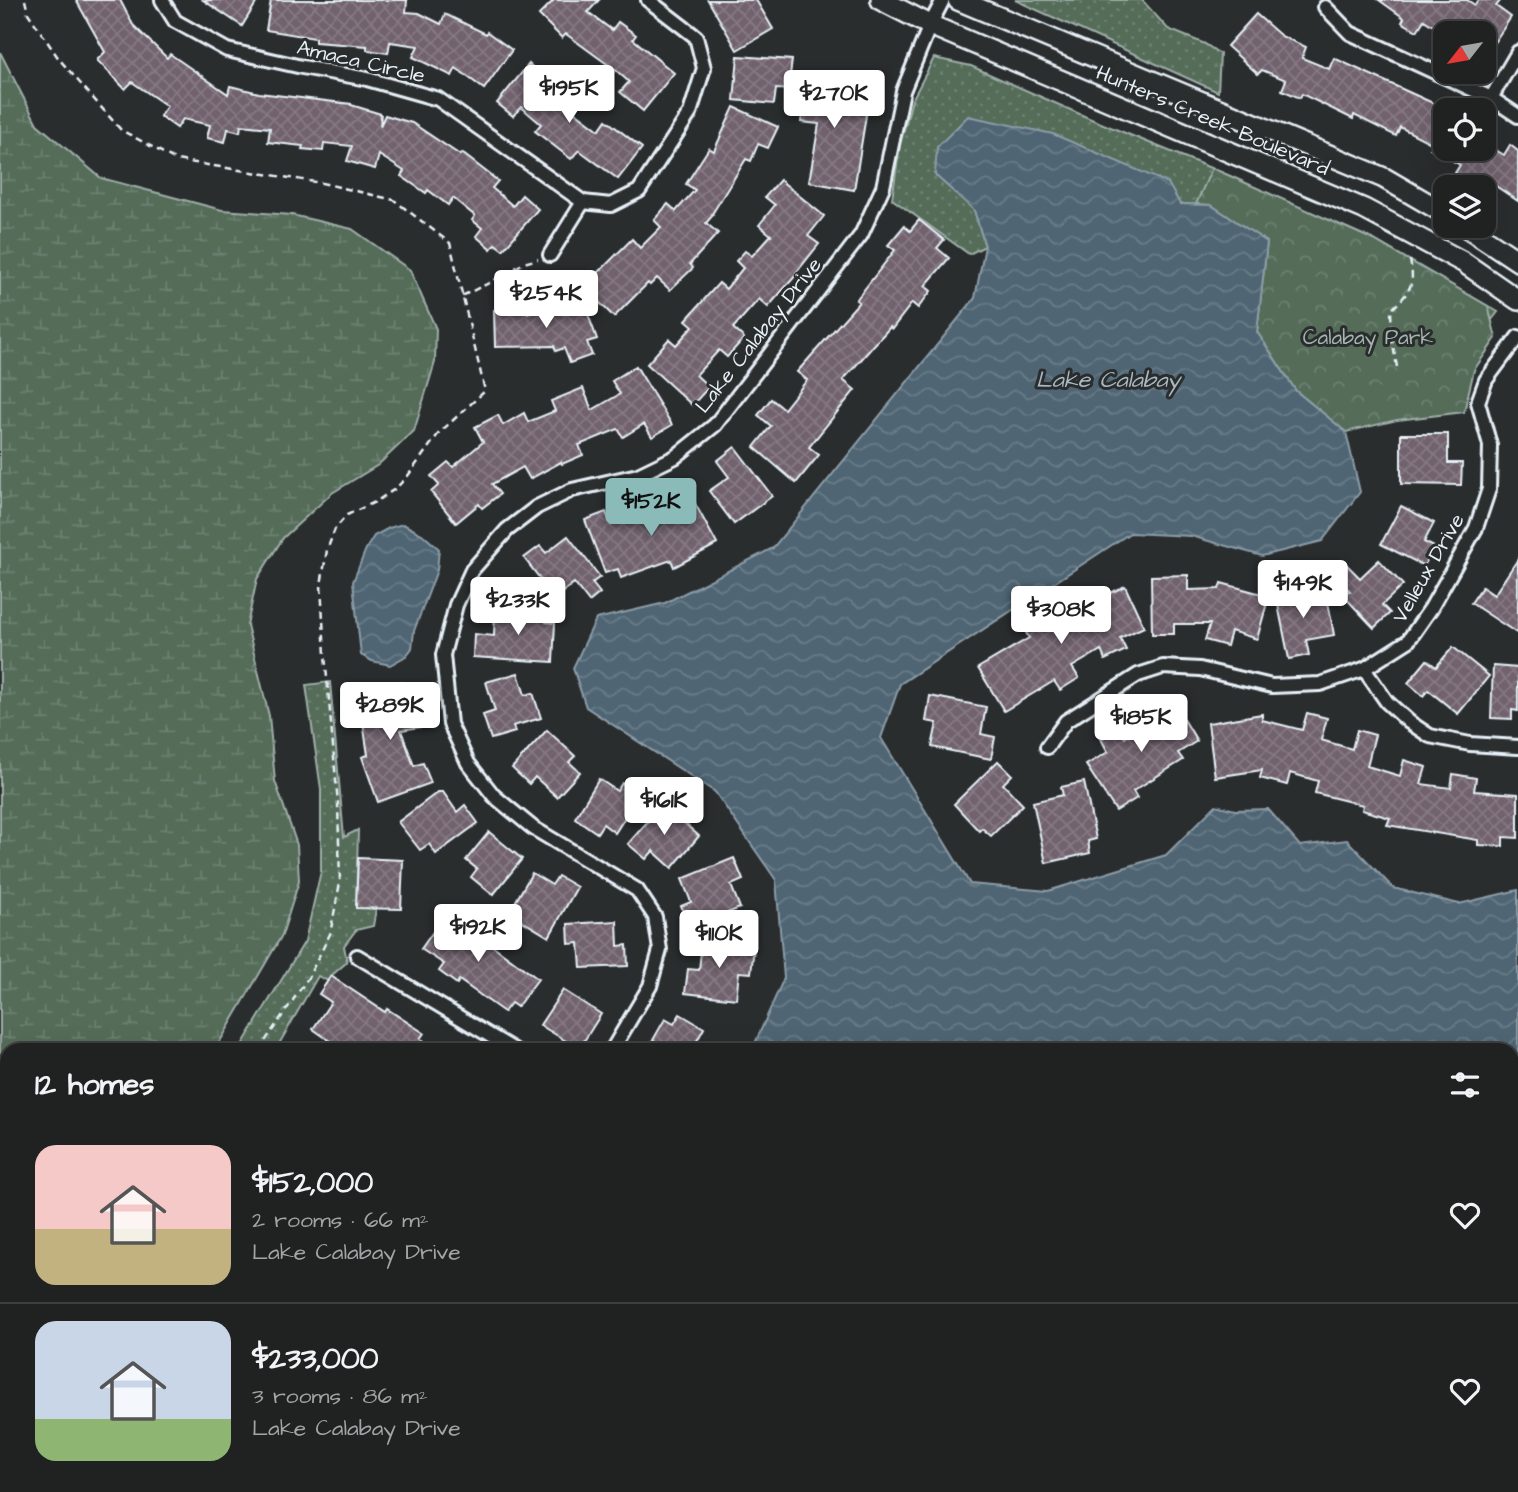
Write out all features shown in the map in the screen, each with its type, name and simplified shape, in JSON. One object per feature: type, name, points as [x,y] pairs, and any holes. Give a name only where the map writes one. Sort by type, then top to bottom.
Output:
[{"type":"street","name":"Amaca Circle","points":[[162,0],[175,20],[227,50],[367,79],[438,99],[583,202]]},
{"type":"street","points":[[550,255],[583,202],[611,205],[639,191],[690,113],[704,68],[696,37],[648,0]]},
{"type":"street","name":"Hunters Creek Boulevard","points":[[881,0],[930,25],[1364,209],[1463,262],[1518,300]]},
{"type":"street","name":"Lake Calabay Drive","points":[[616,1043],[650,986],[660,950],[655,917],[637,890],[533,828],[494,796],[468,763],[450,724],[443,655],[456,605],[472,570],[507,530],[537,507],[572,490],[650,469],[675,457],[715,425],[861,235],[883,187],[903,91],[943,0]]},
{"type":"street","name":"Hunters Creek Boulevard","points":[[958,0],[1384,178],[1433,206]]},
{"type":"street","points":[[1325,7],[1350,33],[1491,98],[1518,52]]},
{"type":"street","points":[[1496,101],[1518,116]]},
{"type":"street","points":[[1483,238],[1518,261]]},
{"type":"street","name":"Velleux Drive","points":[[1047,747],[1066,721],[1138,675],[1163,667],[1200,669],[1272,686],[1320,684],[1364,669],[1408,641],[1431,608],[1476,528],[1489,489],[1490,445],[1478,402],[1486,380],[1518,337]]},
{"type":"street","points":[[1364,669],[1387,702],[1430,736],[1470,744],[1518,747]]},
{"type":"street","points":[[357,957],[502,1043]]},
{"type":"path","points":[[25,0],[27,13],[59,59],[121,130],[176,160],[322,183],[394,201],[450,243],[485,391],[439,433],[395,489],[347,515],[335,529],[327,550],[321,585],[338,804],[340,883],[330,934],[308,978],[264,1043]]},
{"type":"path","points":[[462,296],[524,262],[550,255]]},
{"type":"path","points":[[1397,367],[1392,340],[1391,310],[1410,289],[1413,276],[1409,255]]},
{"type":"green space","points":[[1015,0],[1142,0],[1168,29],[1205,44],[1220,54],[1218,92]]},
{"type":"green space","points":[[0,52],[37,124],[101,178],[222,210],[292,215],[352,229],[410,270],[436,329],[435,362],[414,431],[378,465],[332,493],[283,538],[257,579],[247,625],[269,716],[275,781],[297,845],[299,881],[282,935],[219,1043],[0,1043]]},
{"type":"green space","points":[[934,58],[971,66],[1374,240],[1498,312],[1447,376],[1346,432],[1257,332],[1267,242],[1211,205],[1180,204],[935,174],[974,210],[985,246],[969,254],[892,199],[900,145],[912,100]]},
{"type":"green space","name":"Calabay Park","points":[[1212,168],[1374,240],[1488,306],[1496,338],[1474,370],[1464,412],[1397,420],[1346,432],[1296,391],[1257,332],[1267,242],[1211,205],[1196,204]]},
{"type":"green space","points":[[330,682],[344,837],[358,830],[356,907],[376,909],[373,926],[356,930],[344,946],[347,962],[328,981],[318,976],[280,1043],[243,1043],[305,941],[321,871],[321,789],[306,685]]},
{"type":"water","name":"Lake Calabay","points":[[968,116],[1053,134],[1168,183],[1180,204],[1211,205],[1267,242],[1257,332],[1296,391],[1346,432],[1360,492],[1322,541],[1262,556],[1191,536],[1130,533],[900,684],[881,738],[970,884],[1048,891],[1166,855],[1216,805],[1235,810],[1268,809],[1300,846],[1347,840],[1393,888],[1459,904],[1518,890],[1518,1043],[755,1043],[784,978],[776,880],[715,792],[586,707],[573,668],[596,619],[665,603],[773,548],[975,298],[985,246],[974,210],[935,175],[937,147]]},
{"type":"water","points":[[403,524],[422,534],[439,549],[437,570],[414,631],[412,648],[406,656],[390,665],[361,655],[353,582],[374,536]]},
{"type":"building","points":[[76,0],[120,0],[133,25],[167,58],[170,54],[228,94],[230,86],[259,93],[351,104],[381,114],[380,126],[385,115],[412,123],[460,155],[462,153],[498,181],[492,188],[513,206],[522,195],[538,209],[503,250],[495,244],[491,249],[476,236],[482,228],[472,220],[475,216],[453,198],[448,205],[428,190],[426,193],[401,176],[404,171],[379,155],[375,169],[347,161],[352,146],[324,143],[323,151],[268,142],[270,128],[241,125],[240,132],[228,129],[225,142],[207,138],[210,125],[183,119],[177,128],[160,116],[167,106],[132,82],[125,89],[97,60],[105,52]]},
{"type":"building","points":[[203,0],[258,0],[242,26]]},
{"type":"building","points":[[271,0],[407,0],[406,12],[419,13],[441,24],[445,14],[486,34],[487,32],[512,50],[484,89],[456,68],[452,76],[413,57],[418,46],[390,42],[388,53],[367,50],[367,46],[315,42],[315,38],[266,30]]},
{"type":"building","points":[[554,0],[599,0],[588,12],[612,30],[618,22],[636,35],[633,39],[674,73],[643,111],[620,92],[629,82],[566,34],[562,38],[539,15]]},
{"type":"building","points":[[708,0],[756,0],[773,29],[737,50]]},
{"type":"building","points":[[1379,0],[1467,0],[1475,5],[1479,0],[1501,0],[1496,6],[1511,17],[1496,40],[1496,21],[1433,21],[1433,26],[1424,20],[1417,31],[1402,22],[1404,18]]},
{"type":"building","points":[[1256,14],[1281,36],[1306,47],[1302,58],[1329,69],[1334,58],[1433,103],[1433,144],[1400,127],[1396,136],[1302,94],[1300,98],[1282,90],[1286,80],[1262,70],[1258,74],[1227,46]]},
{"type":"building","points":[[738,56],[792,60],[790,75],[801,77],[795,90],[776,89],[774,104],[734,100]]},
{"type":"building","points":[[529,64],[549,82],[546,86],[557,98],[599,130],[606,120],[642,148],[618,179],[579,150],[571,159],[535,131],[541,124],[521,107],[513,116],[497,103]]},
{"type":"building","points":[[813,73],[856,79],[853,107],[867,109],[854,190],[809,182],[819,124],[801,122],[807,77],[812,78]]},
{"type":"building","points":[[734,107],[778,127],[768,148],[758,144],[751,161],[746,159],[706,223],[718,233],[690,264],[693,268],[670,290],[657,278],[650,285],[648,283],[614,317],[584,287],[632,239],[640,248],[661,227],[654,220],[668,204],[676,211],[695,190],[686,184],[709,148],[714,151]]},
{"type":"building","points":[[1510,145],[1518,151],[1518,201],[1496,186],[1496,175],[1458,175],[1455,173],[1460,165],[1453,161],[1496,161],[1496,150],[1504,155]]},
{"type":"building","points":[[780,180],[824,216],[808,236],[819,244],[768,307],[759,299],[733,328],[744,338],[727,357],[719,350],[696,375],[709,387],[692,405],[647,364],[669,339],[676,345],[693,326],[686,320],[719,283],[726,289],[743,268],[736,261],[745,251],[752,256],[771,235],[759,225],[775,205],[765,197]]},
{"type":"building","points":[[919,220],[944,240],[937,248],[949,258],[925,286],[931,291],[918,308],[912,303],[892,329],[890,327],[843,380],[855,390],[809,447],[819,455],[796,483],[754,447],[771,426],[758,415],[771,399],[784,409],[807,380],[797,372],[859,302],[856,300],[895,250],[888,245],[904,226],[910,231]]},
{"type":"building","points":[[559,302],[564,314],[585,306],[597,339],[587,342],[592,355],[570,363],[564,348],[556,351],[554,346],[495,347],[494,310],[527,309],[528,314]]},
{"type":"building","points":[[636,366],[672,425],[652,437],[644,424],[623,437],[618,429],[579,445],[583,455],[562,464],[561,462],[530,479],[523,467],[492,484],[500,494],[482,508],[479,504],[456,523],[431,492],[439,485],[431,476],[448,462],[453,467],[483,442],[475,427],[498,415],[503,425],[524,413],[528,422],[555,411],[551,401],[583,388],[592,410],[620,394],[612,381]]},
{"type":"building","points":[[1401,434],[1448,434],[1448,463],[1462,463],[1461,485],[1401,484]]},
{"type":"building","points":[[735,447],[772,496],[734,524],[709,491],[729,477],[717,461]]},
{"type":"building","points":[[668,497],[674,508],[692,498],[717,544],[674,567],[671,560],[621,578],[618,569],[605,573],[585,520],[606,512],[611,525],[645,513],[644,510]]},
{"type":"building","points":[[1401,506],[1434,523],[1424,542],[1434,547],[1424,566],[1381,544]]},
{"type":"building","points":[[568,536],[600,577],[592,583],[600,593],[589,602],[574,583],[555,598],[524,558],[540,546],[546,553]]},
{"type":"building","points":[[1518,559],[1518,634],[1471,603],[1482,587],[1494,595]]},
{"type":"building","points":[[1379,560],[1403,585],[1382,605],[1390,613],[1374,628],[1341,593],[1350,591],[1335,576],[1347,565],[1360,578]]},
{"type":"building","points":[[1188,575],[1188,590],[1219,589],[1221,583],[1269,596],[1257,639],[1231,631],[1227,646],[1205,640],[1210,624],[1174,624],[1174,634],[1152,634],[1151,576]]},
{"type":"building","points":[[1125,586],[1144,627],[1120,638],[1126,650],[1105,660],[1101,650],[1072,667],[1079,678],[1060,690],[1054,681],[1004,711],[978,668],[1029,638],[1022,625],[1063,601],[1070,612]]},
{"type":"building","points":[[1308,588],[1310,599],[1327,596],[1334,635],[1306,640],[1309,655],[1289,659],[1276,595]]},
{"type":"building","points":[[495,609],[546,611],[546,622],[555,623],[553,662],[473,657],[474,634],[494,636]]},
{"type":"building","points":[[1453,647],[1489,676],[1458,714],[1428,690],[1423,696],[1408,683],[1427,660],[1436,667]]},
{"type":"building","points":[[1493,666],[1518,668],[1518,711],[1512,710],[1512,719],[1491,718]]},
{"type":"building","points":[[518,673],[525,695],[533,693],[541,718],[513,726],[515,732],[491,739],[483,715],[495,711],[486,682]]},
{"type":"building","points":[[401,682],[405,709],[418,708],[421,727],[401,730],[414,766],[423,763],[431,783],[378,802],[362,757],[368,755],[358,689]]},
{"type":"building","points":[[930,696],[986,707],[981,734],[995,737],[991,759],[932,747],[937,723],[926,721]]},
{"type":"building","points":[[1171,698],[1197,741],[1178,753],[1183,760],[1133,791],[1137,798],[1116,811],[1086,765],[1108,752],[1101,739],[1119,728],[1125,738],[1155,720],[1149,710]]},
{"type":"building","points":[[1307,713],[1327,718],[1321,740],[1352,749],[1357,730],[1375,735],[1367,766],[1400,776],[1404,760],[1426,767],[1421,784],[1451,788],[1453,774],[1476,778],[1474,791],[1518,794],[1518,838],[1503,837],[1503,846],[1478,845],[1478,840],[1387,825],[1390,818],[1362,810],[1363,805],[1315,793],[1318,781],[1290,773],[1287,785],[1260,778],[1262,770],[1215,777],[1208,723],[1262,714],[1262,720],[1302,730]]},
{"type":"building","points":[[547,730],[575,756],[569,762],[580,772],[557,797],[535,777],[529,784],[512,768]]},
{"type":"building","points":[[998,761],[1012,775],[1003,784],[1023,805],[991,836],[982,828],[979,831],[954,804]]},
{"type":"building","points":[[599,779],[617,791],[622,783],[640,794],[615,833],[603,824],[597,833],[575,818]]},
{"type":"building","points":[[1084,782],[1096,839],[1088,841],[1090,853],[1046,863],[1033,802],[1063,795],[1061,787]]},
{"type":"building","points":[[438,792],[443,792],[457,812],[465,805],[478,823],[436,854],[429,844],[420,850],[398,822]]},
{"type":"building","points":[[663,804],[699,836],[672,868],[653,851],[646,859],[628,844]]},
{"type":"building","points":[[489,832],[522,859],[493,895],[471,877],[477,869],[466,860]]},
{"type":"building","points":[[358,858],[403,860],[401,909],[356,908]]},
{"type":"building","points":[[734,858],[743,880],[731,885],[740,908],[690,928],[681,906],[691,902],[682,879]]},
{"type":"building","points":[[532,873],[552,885],[558,876],[577,887],[549,937],[509,913]]},
{"type":"building","points":[[447,912],[538,979],[517,1007],[511,1003],[504,1012],[459,980],[457,984],[439,971],[444,964],[421,949]]},
{"type":"building","points":[[617,921],[618,946],[627,945],[628,966],[581,968],[579,943],[569,944],[568,924]]},
{"type":"building","points":[[702,942],[754,948],[751,973],[739,972],[736,999],[685,993],[688,969],[699,970]]},
{"type":"building","points":[[331,976],[385,1012],[387,1009],[424,1033],[420,1039],[426,1043],[333,1043],[313,1029],[331,1002],[319,994]]},
{"type":"building","points":[[563,990],[601,1014],[583,1043],[569,1043],[540,1025]]},
{"type":"building","points":[[680,1014],[704,1028],[696,1043],[658,1043],[653,1040],[665,1019],[674,1024]]}]
